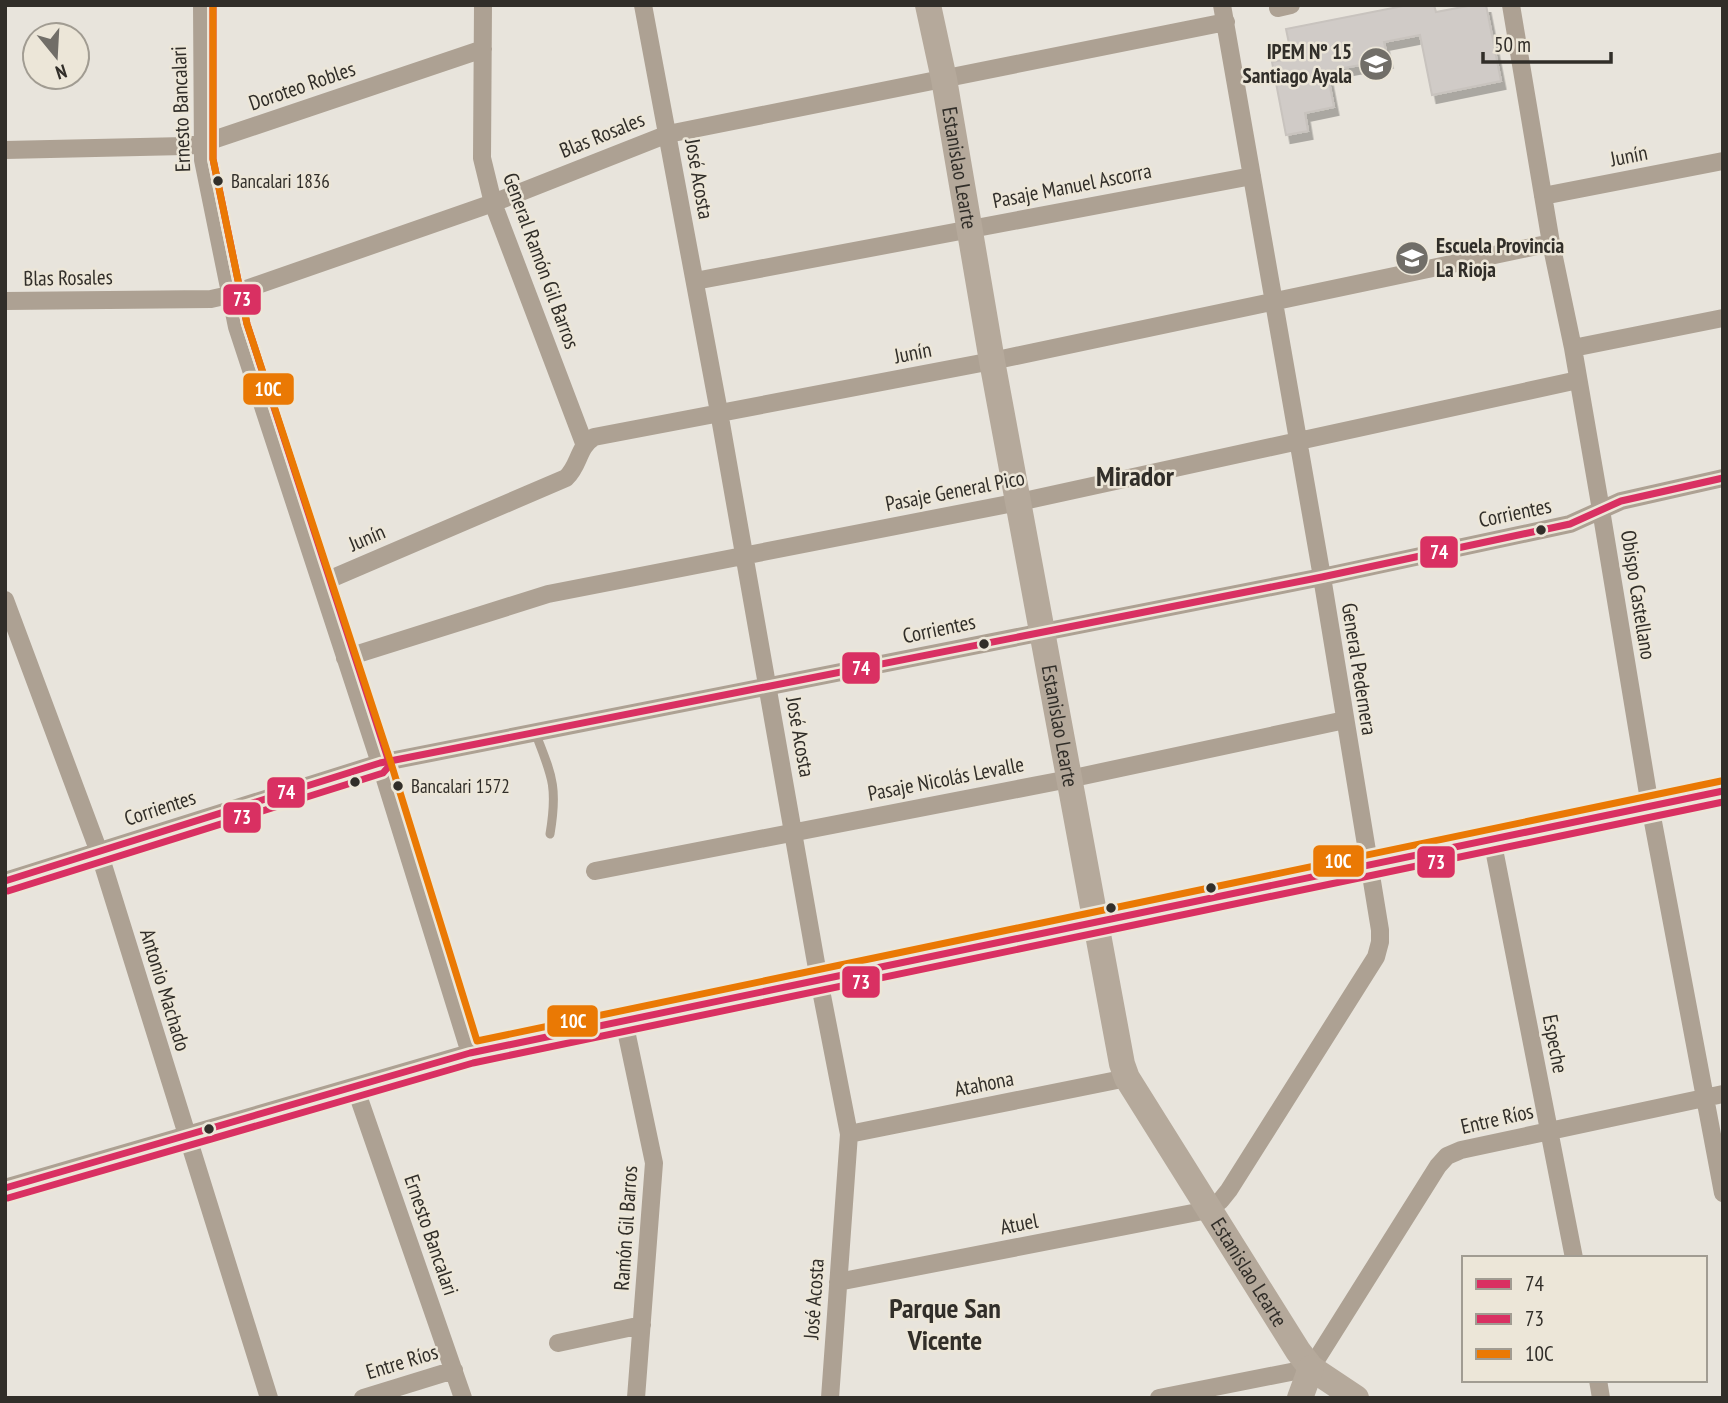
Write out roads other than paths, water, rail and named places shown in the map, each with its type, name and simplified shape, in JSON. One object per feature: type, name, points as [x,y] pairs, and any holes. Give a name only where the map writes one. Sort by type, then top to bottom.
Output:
[{"type":"main road","name":"Estanislao Learte","points":[[928,5],[944,79],[992,361],[1120,1057],[1127,1078],[1208,1210],[1311,1368]]},
{"type":"main road","points":[[1095,922],[1723,791]]},
{"type":"main road","points":[[1300,1398],[1311,1368],[1356,1398]]},
{"type":"street","name":"Ernesto Bancalari","points":[[202,5],[201,144],[237,327],[380,763],[470,1053]]},
{"type":"street","name":"General Ramón Gil Barros","points":[[483,5],[482,158],[493,203],[584,443]]},
{"type":"street","name":"José Acosta","points":[[643,5],[849,1134],[830,1398]]},
{"type":"street","name":"Obispo Castellano","points":[[1511,5],[1551,243],[1573,348],[1650,806],[1723,1193]]},
{"type":"street","name":"Blas Rosales","points":[[5,302],[211,299],[229,295],[493,203],[668,134],[944,79],[1224,14]]},
{"type":"street","name":"General Pedernera","points":[[1208,1210],[1229,1190],[1376,957],[1380,943],[1322,578],[1224,14]]},
{"type":"street","name":"Doroteo Robles","points":[[5,150],[201,144],[483,49]]},
{"type":"street","name":"Junín","points":[[1543,196],[1723,161]]},
{"type":"street","name":"Pasaje Manuel Ascorra","points":[[695,281],[1252,176]]},
{"type":"street","name":"Junín","points":[[321,583],[566,478],[574,471],[584,443],[606,433],[992,361],[1551,243]]},
{"type":"street","points":[[1573,348],[1723,318]]},
{"type":"street","name":"Pasaje General Pico","points":[[345,658],[548,594],[1018,502],[1578,380]]},
{"type":"street","name":"Corrientes","points":[[5,881],[380,763],[1322,578],[1570,524],[1621,501],[1723,478]]},
{"type":"street","name":"Antonio Machado","points":[[5,600],[11,630],[99,852],[268,1398]]},
{"type":"street","name":"Pasaje Nicolás Levalle","points":[[595,871],[1069,779],[1345,720]]},
{"type":"street","name":"Espeche","points":[[1492,839],[1574,1256]]},
{"type":"street","points":[[5,1188],[470,1053],[1095,922]]},
{"type":"street","name":"Ramón Gil Barros","points":[[624,1021],[654,1163],[636,1398]]},
{"type":"street","name":"Atahona","points":[[849,1134],[1127,1078]]},
{"type":"street","name":"Ernesto Bancalari","points":[[355,1087],[463,1398]]},
{"type":"street","name":"Entre Ríos","points":[[1311,1368],[1438,1166],[1447,1156],[1461,1150],[1549,1130],[1723,1094]]},
{"type":"street","name":"Atuel","points":[[838,1282],[1208,1210]]},
{"type":"street","points":[[558,1343],[642,1325]]},
{"type":"street","points":[[1159,1398],[1311,1368]]},
{"type":"street","name":"Entre Ríos","points":[[363,1398],[454,1370]]},
{"type":"lane","points":[[535,732],[552,776],[555,793],[550,834]]},
{"type":"place","name":"IPEM Nº 15 Santiago Ayala","points":[[1376,64]]},
{"type":"place","name":"Bancalari 1836","points":[[218,181]]},
{"type":"place","name":"Escuela Provincia La Rioja","points":[[1412,258]]},
{"type":"place","name":"Bancalari 1572","points":[[398,786]]},
{"type":"district","name":"Mirador","points":[[1135,476]]},
{"type":"district","name":"Parque San Vicente","points":[[945,1324]]}]
